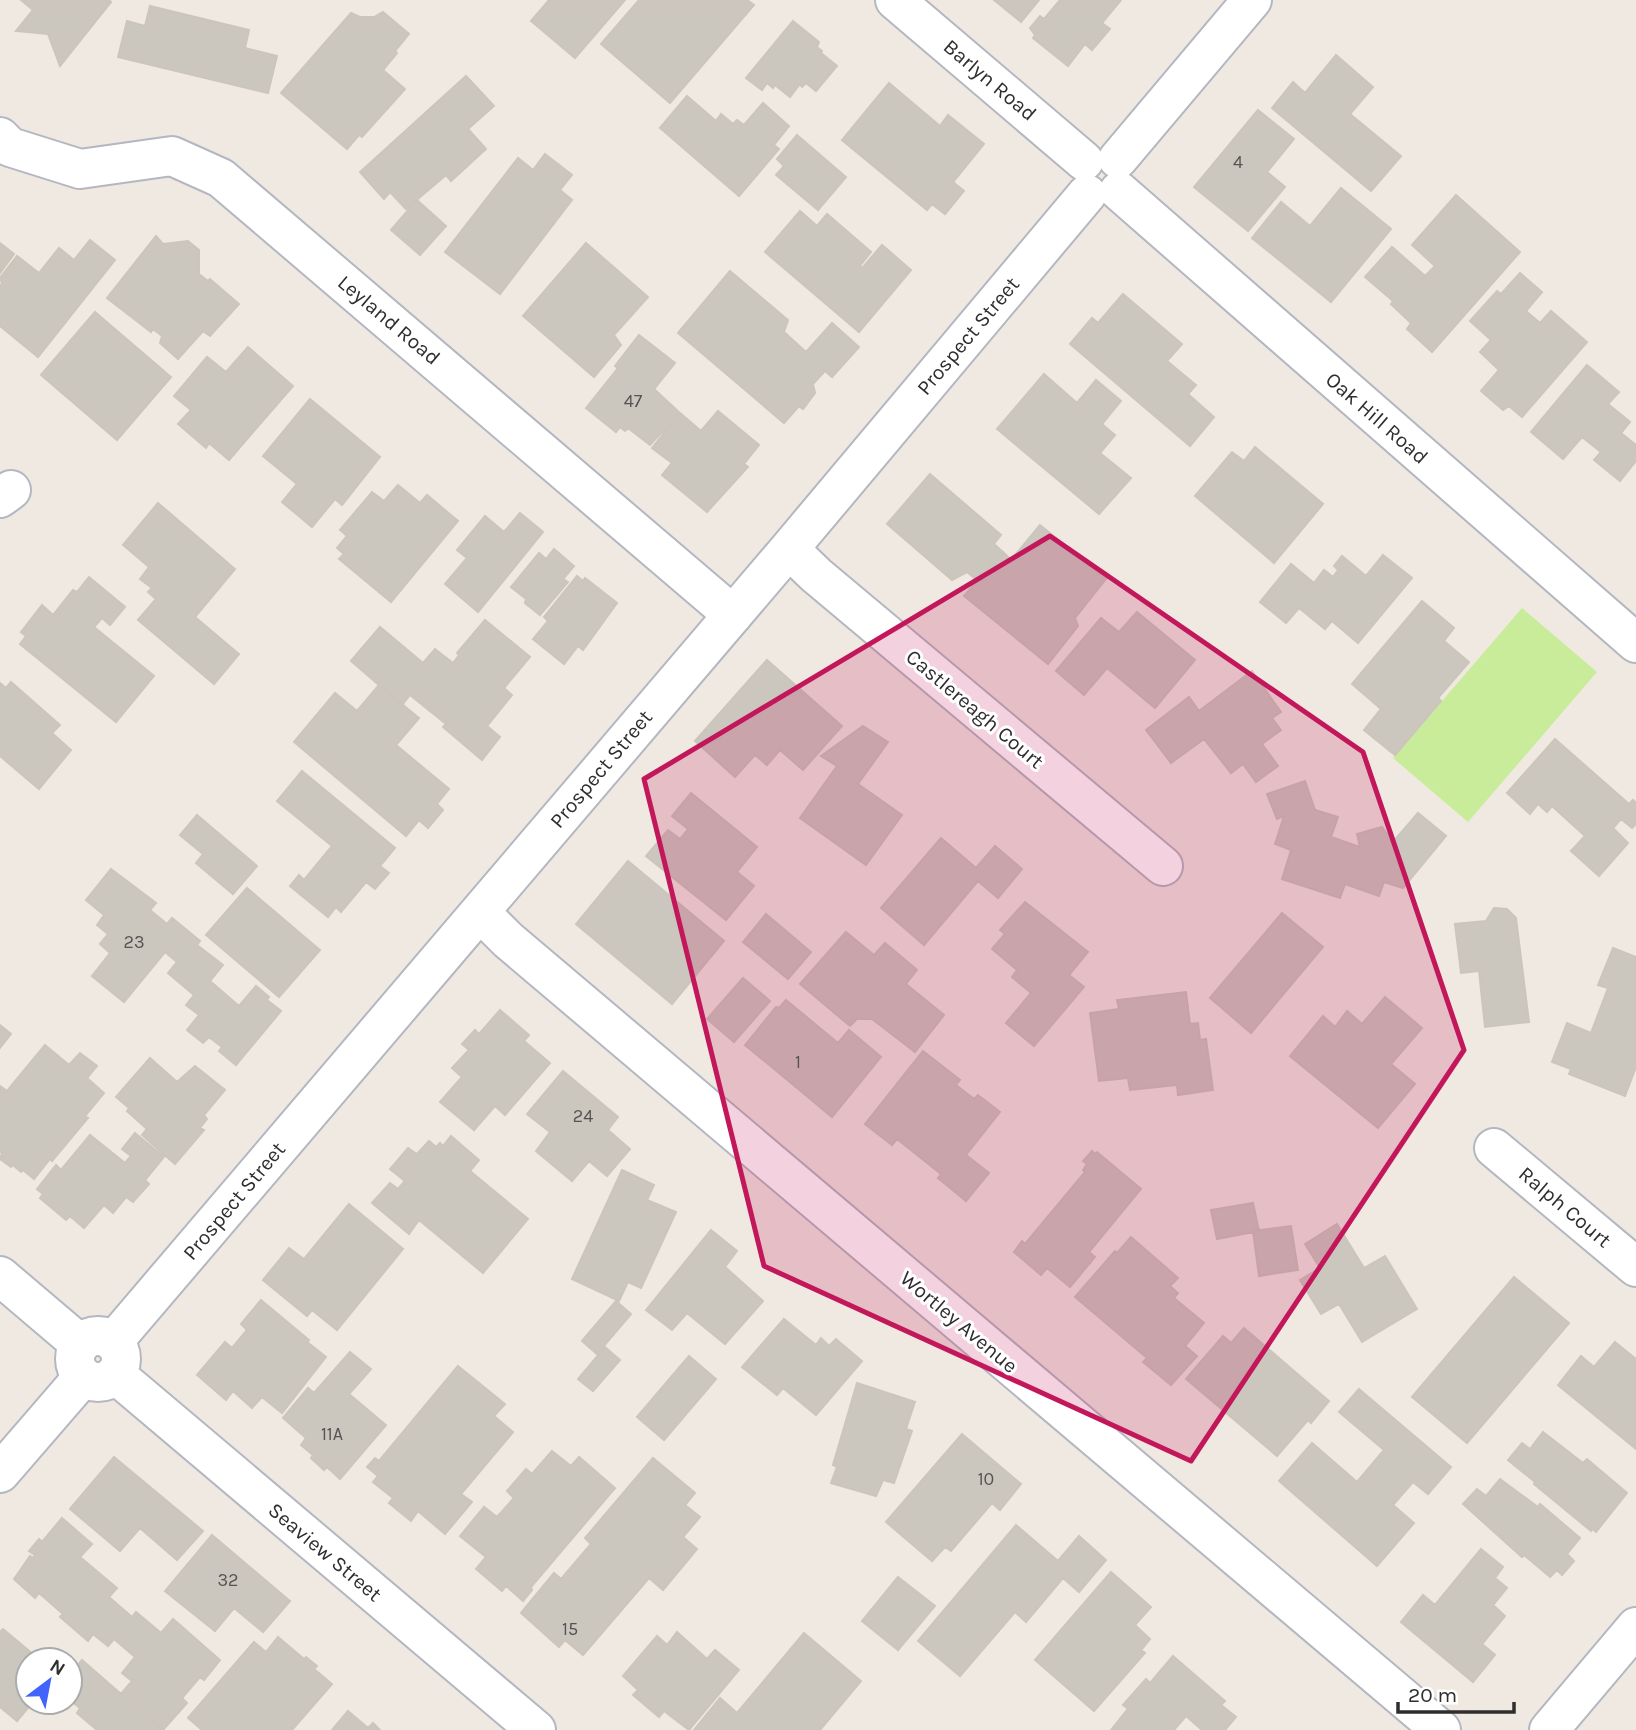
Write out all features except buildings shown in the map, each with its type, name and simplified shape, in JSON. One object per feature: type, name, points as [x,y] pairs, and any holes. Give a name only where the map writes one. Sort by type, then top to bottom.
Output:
[{"type":"street","name":"Barlyn Road","points":[[895,0],[1102,177]]},
{"type":"street","name":"Prospect Street","points":[[0,1473],[733,615],[1252,0]]},
{"type":"street","name":"Leyland Road","points":[[0,137],[10,146],[80,169],[172,156],[221,178],[733,615]]},
{"type":"street","name":"Oak Hill Road","points":[[1102,177],[1636,643]]},
{"type":"street","name":"Castlereagh Court","points":[[789,549],[816,575],[1163,866]]},
{"type":"street","name":"Wortley Avenue","points":[[480,912],[508,940],[1441,1730]]},
{"type":"street","name":"Ralph Court","points":[[1494,1148],[1636,1267]]},
{"type":"street","name":"Seaview Street","points":[[0,1276],[536,1730]]},
{"type":"street","points":[[1549,1730],[1636,1627]]},
{"type":"highlighted area","points":[[1050,536],[1363,752],[1464,1050],[1191,1461],[764,1266],[644,779]]},
{"type":"green space","points":[[1522,608],[1597,672],[1468,822],[1393,758]]}]
